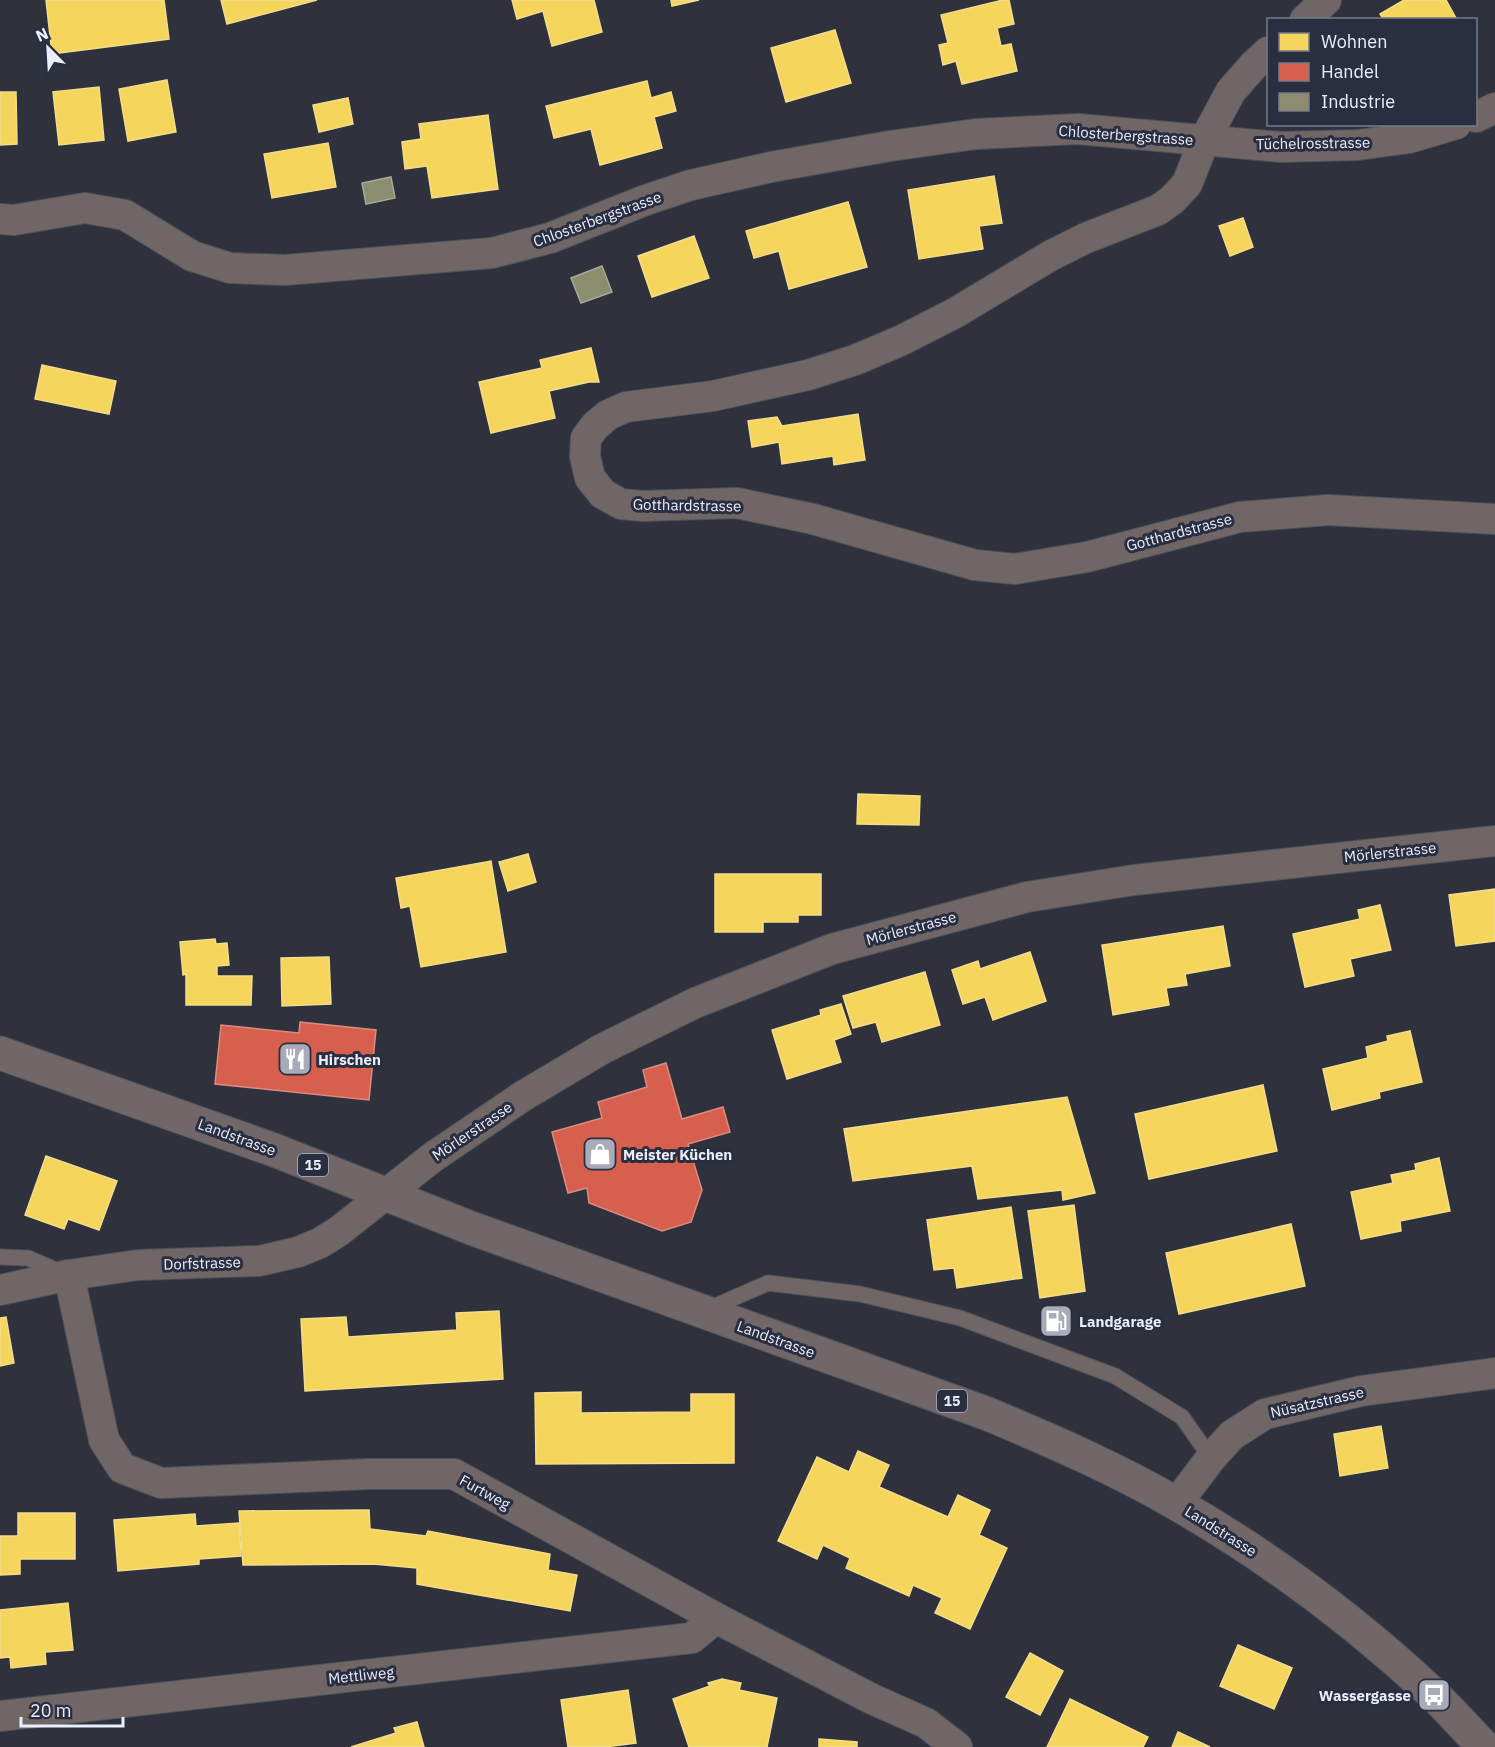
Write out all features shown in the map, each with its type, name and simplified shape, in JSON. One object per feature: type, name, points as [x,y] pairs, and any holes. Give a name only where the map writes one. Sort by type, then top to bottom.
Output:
[{"type":"main road","name":"Landstrasse","points":[[0,1053],[274,1150],[471,1228],[988,1414],[1069,1449],[1177,1503],[1272,1563],[1392,1657],[1434,1695],[1484,1747]]},
{"type":"street","points":[[1307,18],[1326,0]]},
{"type":"street","name":"Gotthardstrasse","points":[[1267,54],[1231,91],[1204,141],[1187,184],[1172,200],[1158,210],[1086,238],[1050,256],[955,314],[855,360],[808,375],[713,396],[626,406],[608,415],[586,438],[585,456],[590,478],[603,494],[621,504],[642,506],[736,503],[813,519],[975,565],[1015,569],[1087,556],[1240,517],[1328,510],[1495,519]]},
{"type":"street","points":[[1477,117],[1495,108]]},
{"type":"street","name":"Tüchelrosstrasse","points":[[1204,141],[1281,147],[1358,145],[1409,138],[1449,126]]},
{"type":"street","name":"Chlosterbergstrasse","points":[[0,219],[14,220],[85,208],[125,215],[192,256],[230,268],[297,269],[492,253],[550,238],[646,200],[692,185],[771,167],[890,146],[976,134],[1078,129],[1204,141]]},
{"type":"street","name":"Mörlerstrasse","points":[[387,1193],[433,1157],[514,1102],[602,1049],[694,1003],[832,949],[1027,897],[1134,880],[1495,841]]},
{"type":"street","name":"Dorfstrasse","points":[[0,1290],[69,1275],[138,1264],[259,1261],[298,1252],[320,1243],[339,1231],[387,1193]]},
{"type":"street","name":"Furtweg","points":[[69,1275],[104,1440],[122,1468],[161,1483],[369,1474],[454,1474],[716,1618],[872,1699],[926,1723],[957,1747]]},
{"type":"street","name":"Nüsatzstrasse","points":[[1177,1503],[1232,1434],[1265,1413],[1361,1391],[1495,1373]]},
{"type":"street","name":"Mettliweg","points":[[0,1716],[692,1638],[716,1618]]},
{"type":"lane","points":[[0,1257],[28,1258],[69,1275]]},
{"type":"lane","points":[[702,1312],[768,1283],[860,1294],[960,1317],[1115,1376],[1182,1417],[1211,1458]]},
{"type":"building: Wohnen","points":[[46,0],[164,0],[169,39],[52,54]]},
{"type":"building: Wohnen","points":[[221,0],[317,0],[227,24]]},
{"type":"building: Wohnen","points":[[512,0],[594,0],[602,32],[552,46],[543,11],[517,19]]},
{"type":"building: Wohnen","points":[[671,0],[699,0],[672,6]]},
{"type":"building: Wohnen","points":[[1009,0],[1014,24],[997,28],[1001,46],[1011,44],[1017,71],[962,84],[956,61],[943,65],[939,45],[948,43],[941,15]]},
{"type":"building: Wohnen","points":[[1404,0],[1446,0],[1456,18],[1383,18],[1380,14]]},
{"type":"building: Wohnen","points":[[835,30],[851,83],[786,102],[771,48]]},
{"type":"building: Wohnen","points":[[167,80],[176,132],[128,141],[119,89]]},
{"type":"building: Wohnen","points":[[647,81],[651,98],[671,92],[676,111],[654,117],[662,148],[600,165],[591,129],[554,138],[546,106]]},
{"type":"building: Wohnen","points":[[99,87],[104,140],[59,145],[53,92]]},
{"type":"building: Wohnen","points":[[0,92],[16,92],[17,144],[0,145]]},
{"type":"building: Wohnen","points":[[348,98],[353,124],[319,132],[313,105]]},
{"type":"building: Wohnen","points":[[488,115],[498,189],[432,198],[427,166],[405,169],[402,142],[421,139],[419,124]]},
{"type":"building: Wohnen","points":[[328,143],[336,187],[272,198],[264,154]]},
{"type":"building: Wohnen","points":[[994,176],[1002,223],[979,226],[983,249],[919,259],[908,190]]},
{"type":"building: Wohnen","points":[[848,202],[867,267],[789,289],[779,251],[754,258],[746,231]]},
{"type":"building: Wohnen","points":[[1243,218],[1253,247],[1230,256],[1219,226]]},
{"type":"building: Wohnen","points":[[694,236],[709,278],[652,297],[638,256]]},
{"type":"building: Wohnen","points":[[591,348],[599,382],[549,391],[555,418],[491,433],[479,382],[542,368],[540,360]]},
{"type":"building: Wohnen","points":[[42,365],[116,381],[109,414],[35,399]]},
{"type":"building: Wohnen","points":[[858,414],[865,460],[834,465],[833,456],[782,464],[779,442],[752,447],[748,421],[777,417],[782,426]]},
{"type":"building: Wohnen","points":[[858,794],[920,796],[919,825],[857,824]]},
{"type":"building: Wohnen","points":[[528,854],[536,882],[508,891],[499,862]]},
{"type":"building: Wohnen","points":[[491,861],[506,952],[421,967],[410,906],[401,908],[396,878]]},
{"type":"building: Wohnen","points":[[715,874],[821,874],[821,915],[798,915],[798,922],[763,922],[763,932],[715,932]]},
{"type":"building: Wohnen","points":[[1495,889],[1495,941],[1456,946],[1449,895]]},
{"type":"building: Wohnen","points":[[1380,905],[1391,950],[1350,959],[1354,976],[1305,987],[1293,934],[1360,919],[1358,910]]},
{"type":"building: Wohnen","points":[[1223,926],[1230,966],[1185,974],[1187,985],[1166,988],[1169,1005],[1113,1015],[1102,945]]},
{"type":"building: Wohnen","points":[[215,939],[216,944],[227,943],[229,965],[217,966],[217,976],[252,976],[251,1005],[186,1005],[186,974],[183,975],[180,942]]},
{"type":"building: Wohnen","points":[[1030,952],[1046,1001],[993,1020],[985,997],[963,1004],[952,970],[978,961],[980,969]]},
{"type":"building: Wohnen","points":[[329,957],[331,1004],[282,1006],[281,958]]},
{"type":"building: Wohnen","points":[[925,972],[940,1025],[882,1042],[876,1022],[853,1028],[843,996]]},
{"type":"building: Wohnen","points":[[841,1004],[851,1034],[834,1040],[841,1062],[787,1079],[772,1030],[821,1015],[820,1010]]},
{"type":"building: Wohnen","points":[[1410,1031],[1422,1082],[1379,1092],[1380,1098],[1332,1110],[1323,1069],[1368,1058],[1366,1047],[1388,1041],[1387,1036]]},
{"type":"building: Wohnen","points":[[1263,1085],[1277,1151],[1149,1179],[1135,1114]]},
{"type":"building: Wohnen","points":[[1067,1097],[1095,1193],[1063,1200],[1062,1190],[978,1199],[972,1166],[853,1181],[844,1129]]},
{"type":"building: Wohnen","points":[[46,1156],[117,1181],[99,1230],[68,1219],[64,1229],[25,1215]]},
{"type":"building: Wohnen","points":[[1439,1158],[1450,1211],[1400,1221],[1401,1231],[1361,1239],[1351,1192],[1393,1183],[1391,1175],[1416,1170],[1415,1164]]},
{"type":"building: Wohnen","points":[[1074,1205],[1085,1291],[1040,1298],[1028,1211]]},
{"type":"building: Wohnen","points":[[1011,1207],[1022,1278],[957,1288],[954,1268],[934,1270],[927,1220]]},
{"type":"building: Wohnen","points":[[1291,1224],[1305,1286],[1179,1314],[1166,1253]]},
{"type":"building: Wohnen","points":[[499,1311],[503,1379],[305,1391],[301,1319],[346,1317],[348,1337],[457,1330],[456,1313]]},
{"type":"building: Wohnen","points":[[6,1317],[14,1363],[0,1366],[0,1318]]},
{"type":"building: Wohnen","points":[[581,1392],[581,1413],[691,1412],[691,1394],[734,1394],[734,1463],[536,1464],[535,1393]]},
{"type":"building: Wohnen","points":[[1381,1426],[1388,1468],[1340,1476],[1334,1434]]},
{"type":"building: Wohnen","points":[[858,1451],[889,1465],[879,1487],[948,1517],[958,1495],[990,1510],[979,1535],[1007,1548],[970,1629],[935,1613],[942,1598],[913,1585],[909,1596],[846,1568],[850,1558],[823,1545],[817,1559],[778,1541],[817,1457],[849,1472]]},
{"type":"building: Wohnen","points":[[369,1510],[370,1529],[426,1536],[428,1531],[550,1554],[548,1570],[577,1575],[570,1611],[417,1584],[417,1568],[373,1564],[243,1565],[239,1511]]},
{"type":"building: Wohnen","points":[[18,1513],[75,1513],[75,1559],[20,1559],[20,1574],[0,1575],[0,1536],[18,1536]]},
{"type":"building: Wohnen","points":[[195,1514],[196,1526],[239,1523],[241,1556],[199,1559],[199,1564],[118,1571],[114,1520]]},
{"type":"building: Wohnen","points":[[68,1603],[73,1650],[45,1652],[46,1664],[11,1668],[10,1657],[0,1658],[0,1610]]},
{"type":"building: Wohnen","points":[[1238,1645],[1292,1668],[1274,1709],[1220,1686]]},
{"type":"building: Wohnen","points":[[1030,1653],[1063,1671],[1040,1715],[1006,1697]]},
{"type":"building: Wohnen","points":[[722,1679],[741,1683],[739,1690],[777,1698],[767,1747],[689,1747],[673,1699],[710,1686],[708,1683]]},
{"type":"building: Wohnen","points":[[628,1690],[636,1743],[605,1747],[568,1747],[561,1700]]},
{"type":"building: Wohnen","points":[[1070,1699],[1148,1737],[1143,1747],[1047,1747]]},
{"type":"building: Wohnen","points":[[417,1722],[424,1747],[351,1747],[396,1733],[394,1728]]},
{"type":"building: Wohnen","points":[[1178,1732],[1210,1747],[1172,1747]]},
{"type":"building: Wohnen","points":[[819,1739],[857,1742],[857,1747],[819,1747]]},
{"type":"building: Handel","name":"Hirschen","points":[[300,1022],[376,1030],[369,1100],[215,1084],[221,1025],[299,1033]]},
{"type":"building: Handel","points":[[666,1063],[682,1119],[723,1107],[730,1132],[688,1144],[702,1190],[691,1222],[662,1231],[589,1203],[587,1188],[568,1193],[552,1132],[602,1118],[598,1102],[647,1087],[643,1070]]},
{"type":"building: Industrie","points":[[391,177],[395,198],[366,204],[362,183]]},
{"type":"building: Industrie","points":[[602,266],[612,292],[581,303],[571,278]]},
{"type":"place","name":"Hirschen","points":[[295,1059]]},
{"type":"place","name":"Meister Küchen","points":[[600,1154]]},
{"type":"place","name":"Landgarage","points":[[1056,1321]]},
{"type":"place","name":"Wassergasse","points":[[1434,1695]]}]
